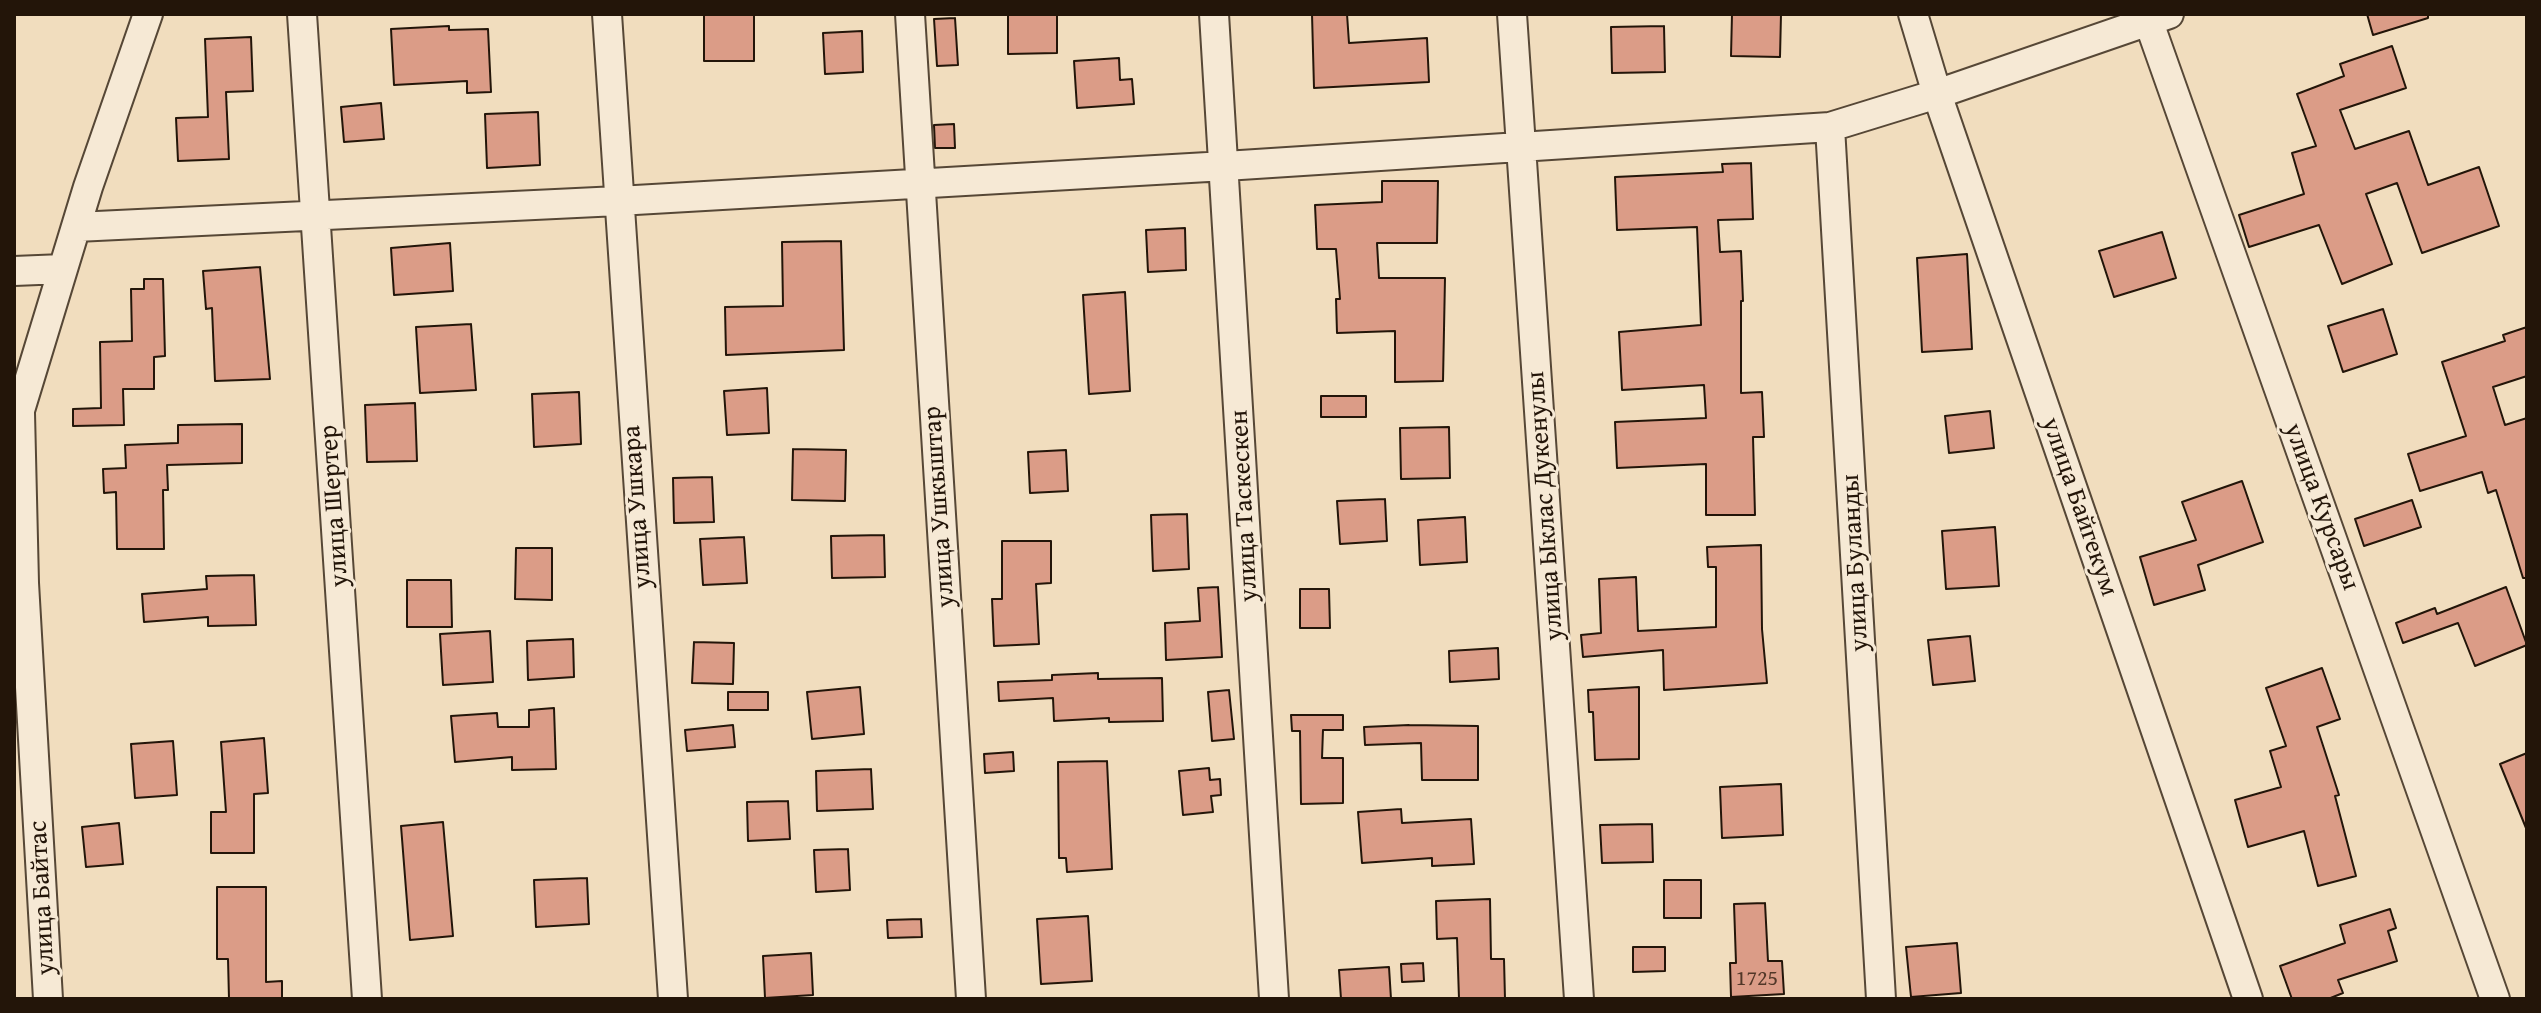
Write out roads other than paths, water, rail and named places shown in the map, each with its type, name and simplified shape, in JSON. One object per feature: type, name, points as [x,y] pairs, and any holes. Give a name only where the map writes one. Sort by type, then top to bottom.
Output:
[{"type":"street","name":"улица Байтас","points":[[48,999],[17,422],[76,227],[148,14]]},
{"type":"street","name":"улица Шертер","points":[[302,14],[367,999]]},
{"type":"street","name":"улица Ушкара","points":[[607,14],[673,999]]},
{"type":"street","name":"улица Ушкыштар","points":[[910,14],[971,999]]},
{"type":"street","name":"улица Таскескен","points":[[1214,14],[1274,999]]},
{"type":"street","name":"улица Ыклас Дукенулы","points":[[1512,14],[1579,999]]},
{"type":"street","name":"улица Байгекум","points":[[1913,14],[1937,94],[2248,999]]},
{"type":"street","points":[[76,227],[618,201],[1830,127],[1937,94],[2155,17]]},
{"type":"street","name":"улица Курсары","points":[[2155,17],[2495,999]]},
{"type":"street","name":"улица Буланды","points":[[1830,127],[1881,999]]},
{"type":"street","points":[[14,271],[63,269]]}]
